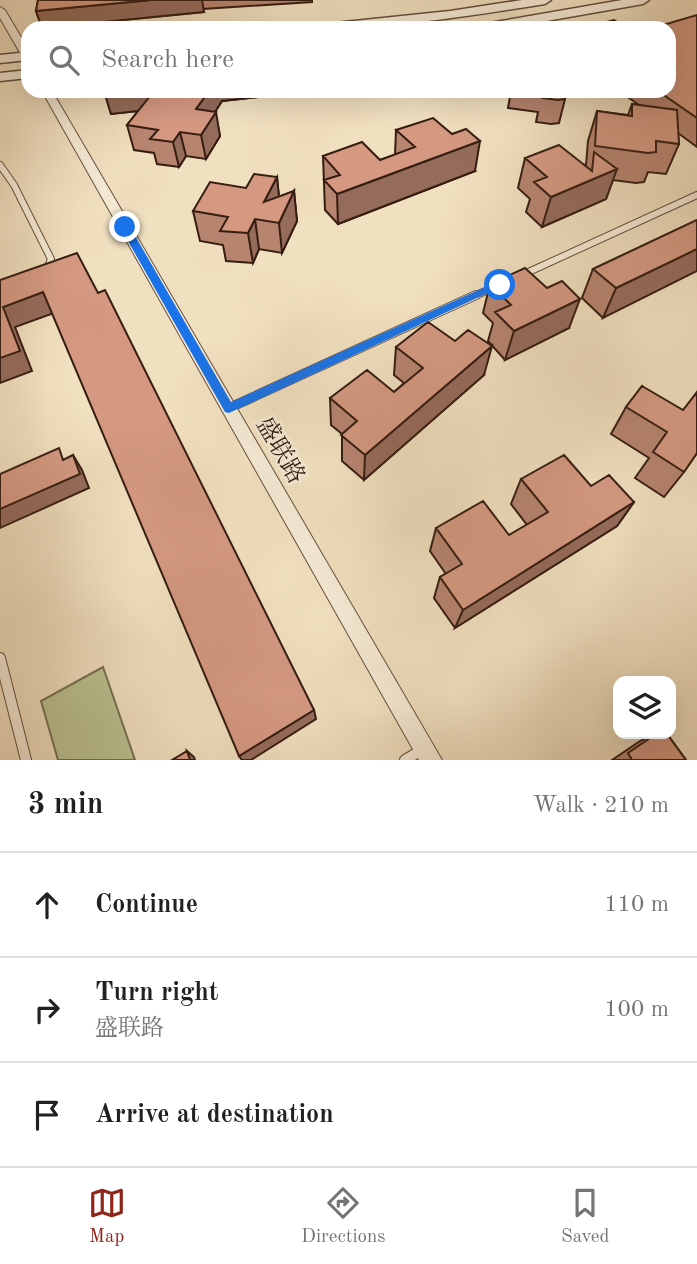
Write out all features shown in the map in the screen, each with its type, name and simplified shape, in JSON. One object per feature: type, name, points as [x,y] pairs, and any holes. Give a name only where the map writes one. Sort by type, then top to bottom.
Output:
[{"type":"street","points":[[392,21],[545,0]]},
{"type":"street","points":[[524,21],[643,0]]},
{"type":"street","points":[[0,10],[21,45]]},
{"type":"street","points":[[0,59],[21,58]]},
{"type":"street","points":[[0,77],[21,75]]},
{"type":"street","name":"盛联路","points":[[51,98],[428,754]]},
{"type":"lane","points":[[0,165],[14,185],[51,259],[50,266],[43,273]]},
{"type":"lane","points":[[229,408],[697,195]]},
{"type":"lane","points":[[0,658],[26,760]]},
{"type":"lane","points":[[405,760],[428,754]]},
{"type":"green space","points":[[103,667],[135,760],[58,760],[41,701]]},
{"type":"building","points":[[38,0],[151,0],[36,11]]},
{"type":"building","points":[[697,15],[697,118],[668,98],[676,98],[676,21]]},
{"type":"building","points":[[148,98],[204,98],[196,109],[216,112],[201,135],[180,132],[173,142],[150,139],[158,130],[127,125]]},
{"type":"building","points":[[632,104],[677,110],[679,144],[656,141],[656,152],[648,153],[595,146],[597,111],[632,116]]},
{"type":"building","points":[[433,118],[452,134],[466,129],[480,141],[337,194],[324,180],[340,175],[323,156],[362,142],[380,160],[415,147],[396,130]]},
{"type":"building","points":[[559,145],[592,171],[594,152],[617,169],[551,197],[534,182],[547,177],[525,158]]},
{"type":"building","points":[[254,174],[277,177],[264,202],[294,191],[279,223],[255,219],[248,233],[220,231],[228,217],[193,211],[210,182],[246,188]]},
{"type":"building","points":[[697,220],[697,249],[616,288],[593,269]]},
{"type":"building","points":[[77,253],[98,293],[105,290],[314,710],[239,756],[43,292],[3,307],[20,351],[0,358],[0,280]]},
{"type":"building","points":[[525,268],[547,288],[562,281],[580,299],[514,331],[495,312],[511,305],[490,284]]},
{"type":"building","points":[[428,322],[455,341],[468,330],[492,346],[365,455],[341,435],[357,421],[330,398],[367,370],[394,392],[423,368],[396,347]]},
{"type":"building","points":[[642,386],[683,410],[697,392],[697,453],[684,472],[653,452],[667,432],[626,407]]},
{"type":"building","points":[[59,448],[63,460],[73,455],[80,474],[0,509],[0,474]]},
{"type":"building","points":[[564,455],[591,486],[609,475],[634,502],[463,610],[440,577],[462,564],[436,528],[483,501],[509,535],[548,512],[521,479]]},
{"type":"building","points":[[649,739],[671,739],[686,760],[632,760],[628,753]]},
{"type":"building","points":[[187,751],[190,760],[172,760]]},
{"type":"route","points":[[125,227],[229,408],[500,285]]}]
